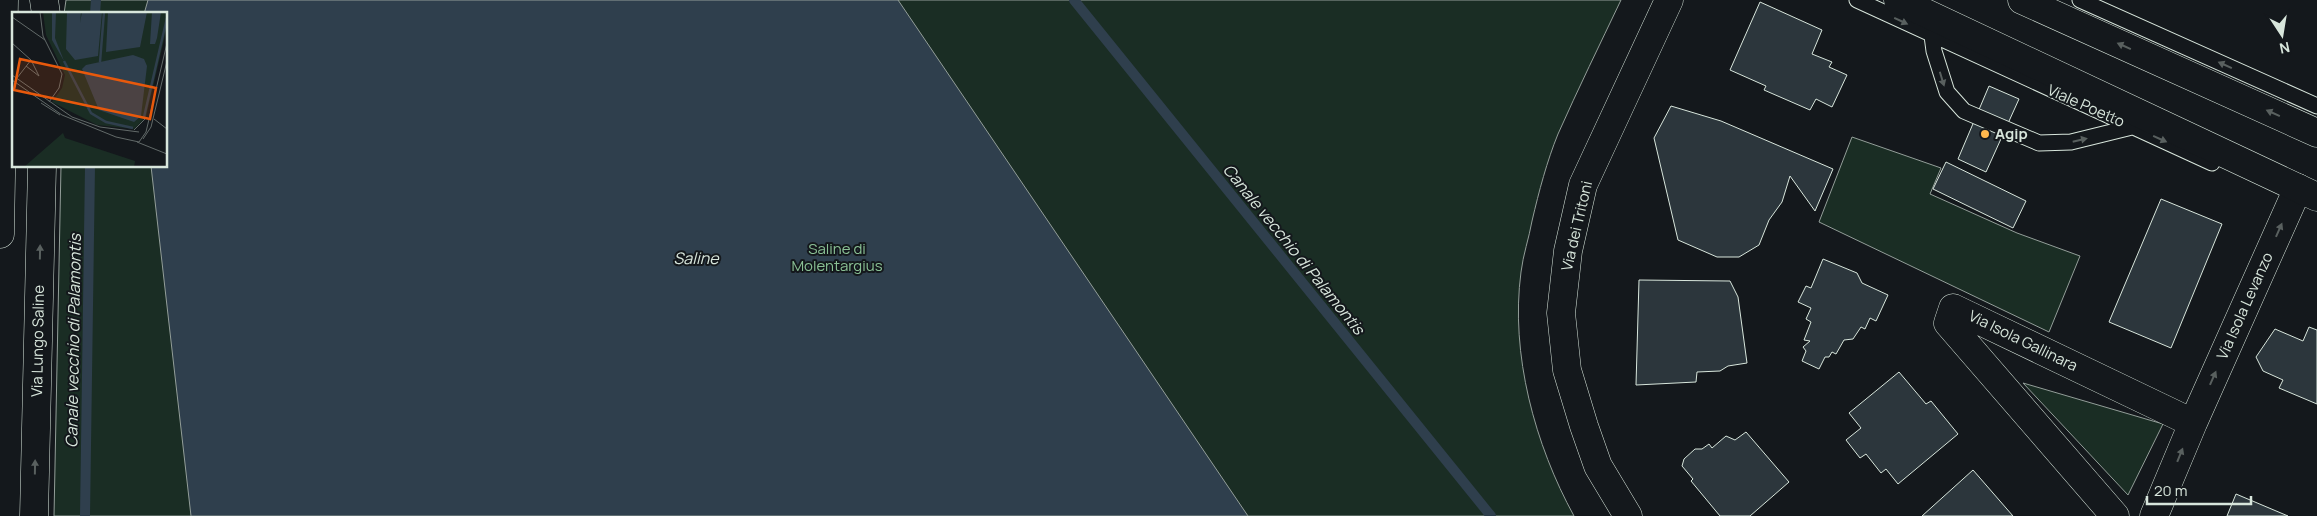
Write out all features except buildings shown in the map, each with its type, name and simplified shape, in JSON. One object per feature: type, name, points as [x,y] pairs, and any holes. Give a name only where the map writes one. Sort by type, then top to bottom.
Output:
[{"type":"street","points":[[0,234],[4,0]]},
{"type":"street","name":"Via dei Tritoni","points":[[1628,516],[1598,466],[1584,426],[1567,370],[1562,313],[1568,251],[1584,185],[1669,0]]},
{"type":"street","name":"Viale Poetto","points":[[1898,0],[1930,25],[2306,199]]},
{"type":"street","points":[[2022,0],[2317,132]]},
{"type":"street","name":"Via Lungo Saline","points":[[34,516],[42,168]]},
{"type":"street","name":"Via Isola Levanzo","points":[[2193,423],[2306,199]]},
{"type":"street","name":"Via Isola Gallinara","points":[[2115,516],[1948,323],[1953,308],[2193,423]]},
{"type":"street","points":[[2154,516],[2193,423]]},
{"type":"lane","name":"Viale Poetto","points":[[1857,0],[1930,25]]},
{"type":"lane","points":[[2080,0],[2317,106]]},
{"type":"lane","points":[[1930,25],[1934,51],[1946,92],[1964,111],[2038,143],[2071,142],[2143,124]]},
{"type":"green space","name":"Saline","points":[[66,0],[1621,0],[1554,144],[1537,199],[1521,272],[1519,335],[1529,398],[1537,429],[1548,459],[1574,516],[54,516],[61,168],[168,168],[168,12],[64,12]]},
{"type":"green space","points":[[1852,137],[1941,168],[1930,194],[2017,233],[2080,256],[2049,332],[1819,222]]},
{"type":"green space","points":[[2023,383],[2163,424],[2128,495]]},
{"type":"water","name":"Saline","points":[[148,0],[898,0],[1248,516],[191,516],[151,168],[168,168],[168,12],[145,12]]},
{"type":"waterway","name":"Canale vecchio di Palamontis","points":[[95,12],[96,0]]},
{"type":"waterway","name":"Canale vecchio di Palamontis","points":[[1074,0],[1491,516]]},
{"type":"waterway","name":"Canale vecchio di Palamontis","points":[[85,516],[90,168]]},
{"type":"place","name":"Agip","points":[[1985,134]]},
{"type":"park label","name":"Saline di Molentargius","points":[[837,258]]}]
